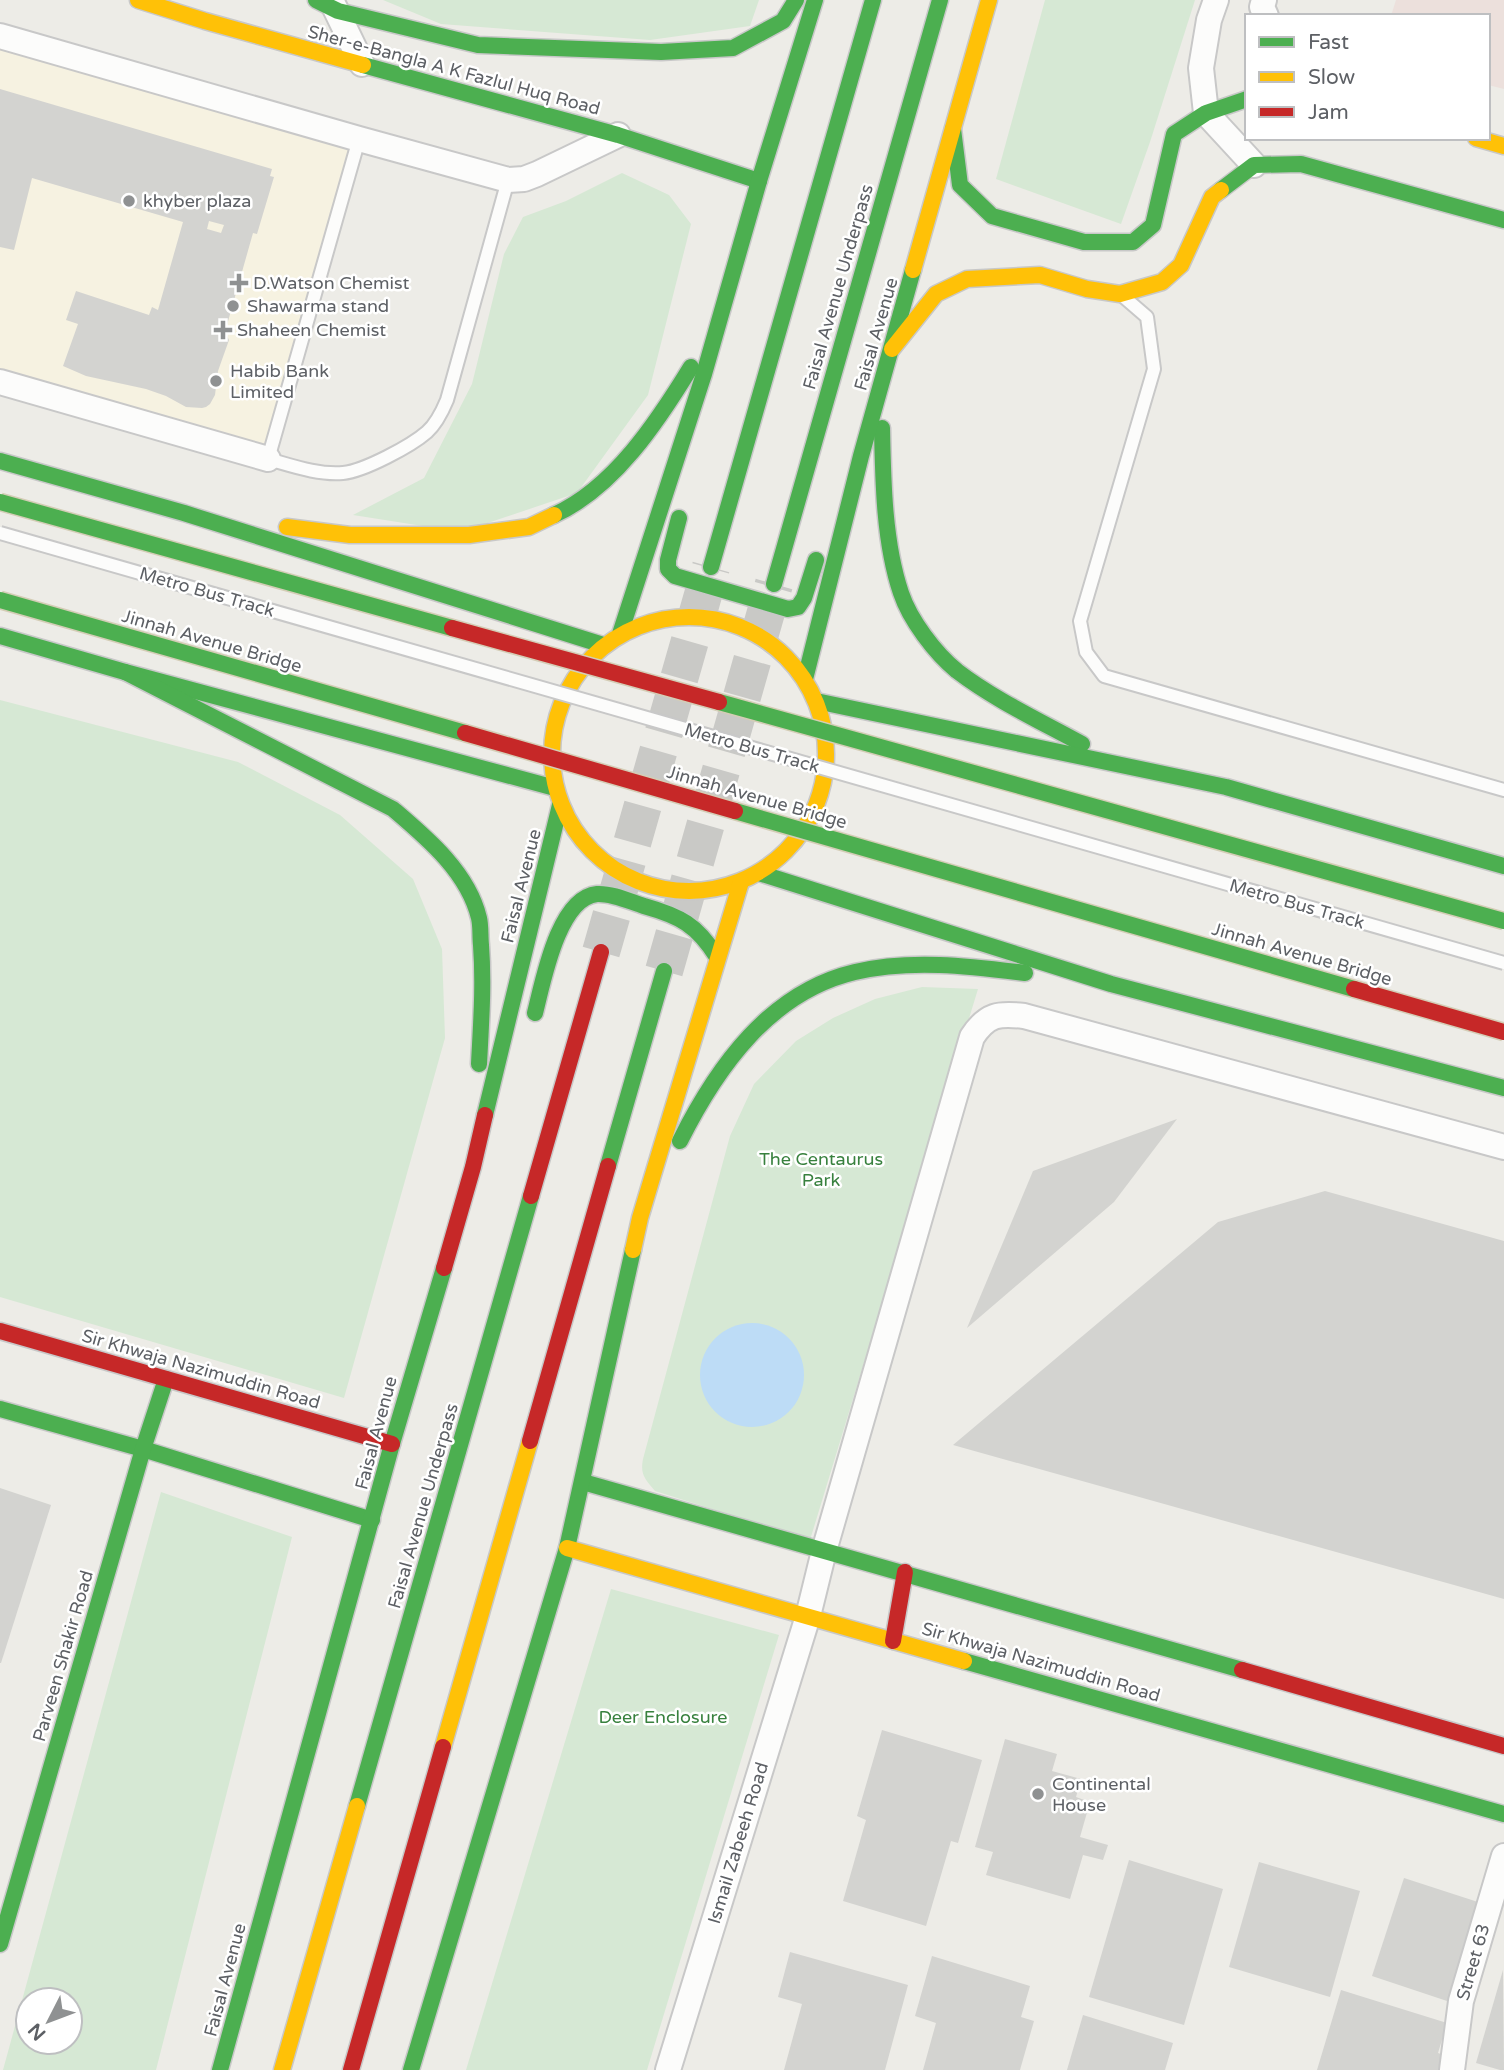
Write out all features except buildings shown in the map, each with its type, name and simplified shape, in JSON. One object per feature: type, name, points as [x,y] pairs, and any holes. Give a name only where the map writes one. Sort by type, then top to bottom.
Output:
[{"type":"main road","name":"Sher-e-Bangla A K Fazlul Huq Road","points":[[138,0],[618,135],[760,181]]},
{"type":"main road","name":"Sher-e-Bangla A K Fazlul Huq Road","points":[[328,4],[478,45],[661,52],[733,48],[783,21],[796,0]]},
{"type":"main road","points":[[620,634],[704,373],[815,0]]},
{"type":"main road","points":[[711,566],[873,0]]},
{"type":"main road","name":"Faisal Avenue Underpass","points":[[774,584],[940,0]]},
{"type":"main road","name":"Faisal Avenue","points":[[805,679],[861,456],[989,0]]},
{"type":"main road","points":[[953,125],[960,185],[992,216],[1084,242],[1133,242],[1153,225],[1174,134],[1206,113],[1245,100]]},
{"type":"main road","points":[[1483,140],[1504,146]]},
{"type":"main road","points":[[892,349],[936,294],[967,279],[1040,262],[1087,289],[1120,294],[1162,282],[1181,265],[1212,197],[1254,165],[1301,164],[1504,220]]},
{"type":"main road","points":[[1040,262],[1045,231]]},
{"type":"main road","points":[[184,513],[350,535],[468,535],[529,527],[566,510],[610,477],[661,416],[717,326]]},
{"type":"main road","points":[[704,373],[705,422]]},
{"type":"main road","points":[[881,384],[883,477],[891,553],[901,595],[925,639],[957,670],[1003,701],[1077,742],[1504,866]]},
{"type":"main road","points":[[685,497],[668,560],[668,569],[675,576],[788,609],[798,607],[804,598],[841,484],[861,456]]},
{"type":"main road","points":[[0,461],[184,513],[603,645]]},
{"type":"main road","points":[[0,502],[1504,921]]},
{"type":"main road","name":"Jinnah Avenue Bridge","points":[[0,600],[1504,1032]]},
{"type":"main road","points":[[700,616],[741,626],[777,648],[805,679],[816,701],[826,739],[824,779],[812,816],[789,848],[758,873],[741,882],[699,891],[655,888],[615,870],[583,842],[561,805],[555,788],[550,748],[558,709],[576,674],[603,645],[620,634],[659,619],[700,616]]},
{"type":"main road","points":[[0,636],[555,788]]},
{"type":"main road","points":[[125,672],[393,809],[425,836],[446,859],[467,889],[479,918],[484,982],[473,1167]]},
{"type":"main road","points":[[816,701],[1226,787]]},
{"type":"main road","name":"Faisal Avenue","points":[[220,2070],[392,1444],[473,1167],[561,805]]},
{"type":"main road","points":[[758,873],[1111,984],[1504,1088]]},
{"type":"main road","points":[[411,2070],[567,1548],[640,1218],[741,882]]},
{"type":"main road","points":[[531,1027],[559,934],[572,909],[584,898],[598,894],[667,912],[690,923],[707,940],[717,957]]},
{"type":"main road","name":"Faisal Avenue Underpass","points":[[282,2070],[601,953]]},
{"type":"main road","points":[[640,1218],[706,1092],[737,1049],[781,1008],[822,983],[853,972],[899,965],[920,965],[1003,970],[1111,984]]},
{"type":"main road","points":[[351,2070],[664,971]]},
{"type":"main road","points":[[473,1167],[506,1091]]},
{"type":"main road","name":"Sir Khwaja Nazimuddin Road","points":[[0,1331],[392,1444]]},
{"type":"main road","name":"Parveen Shakir Road","points":[[0,1944],[166,1378]]},
{"type":"main road","points":[[0,1409],[143,1449],[372,1520]]},
{"type":"main road","points":[[583,1482],[905,1572],[1504,1746]]},
{"type":"main road","name":"Sir Khwaja Nazimuddin Road","points":[[567,1548],[1504,1814]]},
{"type":"main road","points":[[893,1641],[905,1572]]},
{"type":"street","points":[[1216,0],[1209,20],[1201,68],[1206,113],[1254,165]]},
{"type":"street","points":[[328,4],[362,64]]},
{"type":"street","points":[[0,36],[508,180],[524,179],[537,174],[618,135]]},
{"type":"street","points":[[0,382],[268,459]]},
{"type":"street","name":"Ismail Zabeeh Road","points":[[668,2070],[808,1616],[824,1551],[972,1037],[979,1026],[991,1017],[1004,1014],[1024,1016],[1504,1147]]},
{"type":"street","name":"Street 63","points":[[1451,2070],[1461,2001],[1504,1856]]},
{"type":"lane","points":[[359,139],[268,459],[314,471],[343,473],[365,466],[409,445],[428,432],[443,411],[447,400],[508,180]]},
{"type":"lane","points":[[1120,294],[1147,317],[1154,369],[1080,621],[1086,652],[1104,676],[1504,790]]},
{"type":"lane","name":"Metro Bus Track","points":[[0,533],[1504,963]]},
{"type":"shaded area","points":[[1396,0],[1504,0],[1504,89],[1490,86],[1490,14],[1392,14]]},
{"type":"shaded area","points":[[0,36],[359,139],[268,459],[0,382]]},
{"type":"green space","points":[[383,0],[759,0],[750,26],[650,40],[441,24]]},
{"type":"green space","points":[[1045,0],[1195,0],[1121,224],[996,179]]},
{"type":"green space","points":[[622,173],[669,195],[691,224],[648,395],[577,493],[461,532],[353,515],[424,478],[472,384],[504,254],[523,217],[566,201]]},
{"type":"green space","points":[[0,700],[238,762],[340,815],[413,879],[442,949],[445,1038],[344,1398],[0,1297]]},
{"type":"green space","name":"The Centaurus Park","points":[[922,987],[978,989],[810,1540],[655,1491],[644,1476],[643,1459],[730,1136],[754,1084],[796,1041],[833,1018],[875,999]]},
{"type":"green space","points":[[161,1492],[292,1537],[156,2070],[3,2070],[14,2030],[14,2056],[84,2056],[84,1986],[26,1986]]},
{"type":"green space","name":"Deer Enclosure","points":[[611,1589],[779,1635],[647,2070],[466,2070]]},
{"type":"water","points":[[752,1323],[772,1327],[789,1338],[800,1355],[804,1375],[800,1395],[789,1412],[772,1423],[752,1427],[732,1423],[715,1412],[704,1395],[700,1375],[704,1355],[715,1338],[732,1327]]},
{"type":"tunnel","points":[[601,952],[711,567]]},
{"type":"tunnel","points":[[664,971],[774,584]]},
{"type":"traffic: fast","points":[[316,0],[338,11],[478,45],[661,52],[733,48],[783,21],[796,0]]},
{"type":"traffic: fast","points":[[620,634],[704,374],[759,181],[815,0]]},
{"type":"traffic: fast","points":[[711,567],[873,0]]},
{"type":"traffic: fast","points":[[774,584],[940,0]]},
{"type":"traffic: fast","points":[[363,65],[618,135],[759,181]]},
{"type":"traffic: fast","points":[[953,129],[960,185],[992,216],[1084,242],[1133,242],[1153,225],[1174,134],[1206,113],[1245,100]]},
{"type":"traffic: fast","points":[[1221,190],[1254,165],[1301,164],[1504,220]]},
{"type":"traffic: fast","points":[[805,679],[861,456],[913,270]]},
{"type":"traffic: fast","points":[[554,515],[576,503],[615,471],[649,430],[691,367]]},
{"type":"traffic: fast","points":[[882,428],[884,490],[891,554],[901,593],[917,625],[940,655],[972,682],[1082,744]]},
{"type":"traffic: fast","points":[[0,461],[184,513],[603,645]]},
{"type":"traffic: fast","points":[[0,502],[452,628]]},
{"type":"traffic: fast","points":[[679,518],[668,560],[668,569],[675,576],[788,609],[798,607],[804,598],[816,560]]},
{"type":"traffic: fast","points":[[0,600],[465,733]]},
{"type":"traffic: fast","points":[[0,636],[555,788]]},
{"type":"traffic: fast","points":[[125,672],[393,809],[445,857],[466,886],[480,921],[482,990],[479,1064]]},
{"type":"traffic: fast","points":[[816,701],[1226,787],[1504,866]]},
{"type":"traffic: fast","points":[[719,702],[1504,921]]},
{"type":"traffic: fast","points":[[485,1115],[560,805]]},
{"type":"traffic: fast","points":[[735,811],[1354,989]]},
{"type":"traffic: fast","points":[[759,873],[1111,984],[1504,1088]]},
{"type":"traffic: fast","points":[[535,1013],[554,943],[562,925],[583,899],[597,894],[621,898],[678,918],[695,929],[717,957]]},
{"type":"traffic: fast","points":[[680,1141],[711,1086],[750,1036],[797,996],[825,982],[876,968],[918,965],[961,966],[1025,973]]},
{"type":"traffic: fast","points":[[608,1166],[664,971]]},
{"type":"traffic: fast","points":[[357,1806],[531,1196]]},
{"type":"traffic: fast","points":[[411,2070],[567,1548],[633,1250]]},
{"type":"traffic: fast","points":[[220,2070],[392,1444],[444,1268]]},
{"type":"traffic: fast","points":[[0,1944],[143,1449],[166,1379]]},
{"type":"traffic: fast","points":[[0,1409],[143,1449],[372,1520]]},
{"type":"traffic: fast","points":[[583,1482],[1242,1670]]},
{"type":"traffic: fast","points":[[964,1661],[1504,1814]]},
{"type":"traffic: slow","points":[[138,0],[363,65]]},
{"type":"traffic: slow","points":[[913,270],[989,0]]},
{"type":"traffic: slow","points":[[1483,140],[1504,146]]},
{"type":"traffic: slow","points":[[892,349],[936,294],[967,279],[1040,275],[1087,289],[1120,294],[1162,282],[1181,265],[1212,197],[1221,190]]},
{"type":"traffic: slow","points":[[287,527],[350,535],[469,535],[529,527],[554,515]]},
{"type":"traffic: slow","points":[[676,617],[702,617],[729,623],[754,633],[786,657],[803,678],[816,702],[824,727],[826,754],[824,781],[816,806],[803,830],[786,851],[765,868],[741,881],[716,889],[676,891],[649,885],[624,875],[602,860],[583,841],[568,819],[558,794],[552,767],[552,741],[558,714],[568,689],[583,667],[602,648],[624,633],[649,623],[676,617]]},
{"type":"traffic: slow","points":[[633,1250],[640,1218],[741,882]]},
{"type":"traffic: slow","points":[[443,1747],[530,1441]]},
{"type":"traffic: slow","points":[[567,1548],[964,1661]]},
{"type":"traffic: slow","points":[[282,2070],[357,1806]]},
{"type":"traffic: jam","points":[[452,628],[719,702]]},
{"type":"traffic: jam","points":[[465,733],[735,811]]},
{"type":"traffic: jam","points":[[531,1196],[601,952]]},
{"type":"traffic: jam","points":[[1354,989],[1504,1032]]},
{"type":"traffic: jam","points":[[444,1268],[485,1115]]},
{"type":"traffic: jam","points":[[530,1441],[608,1166]]},
{"type":"traffic: jam","points":[[0,1331],[392,1444]]},
{"type":"traffic: jam","points":[[893,1641],[905,1572]]},
{"type":"traffic: jam","points":[[1242,1670],[1504,1746]]},
{"type":"traffic: jam","points":[[351,2070],[443,1747]]},
{"type":"place","name":"khyber plaza","points":[[129,201]]},
{"type":"place","name":"D.Watson Chemist","points":[[239,283]]},
{"type":"place","name":"Shawarma stand","points":[[233,306]]},
{"type":"place","name":"Shaheen Chemist","points":[[223,330]]},
{"type":"place","name":"Habib Bank Limited","points":[[216,381]]},
{"type":"place","name":"Continental House","points":[[1038,1794]]}]
